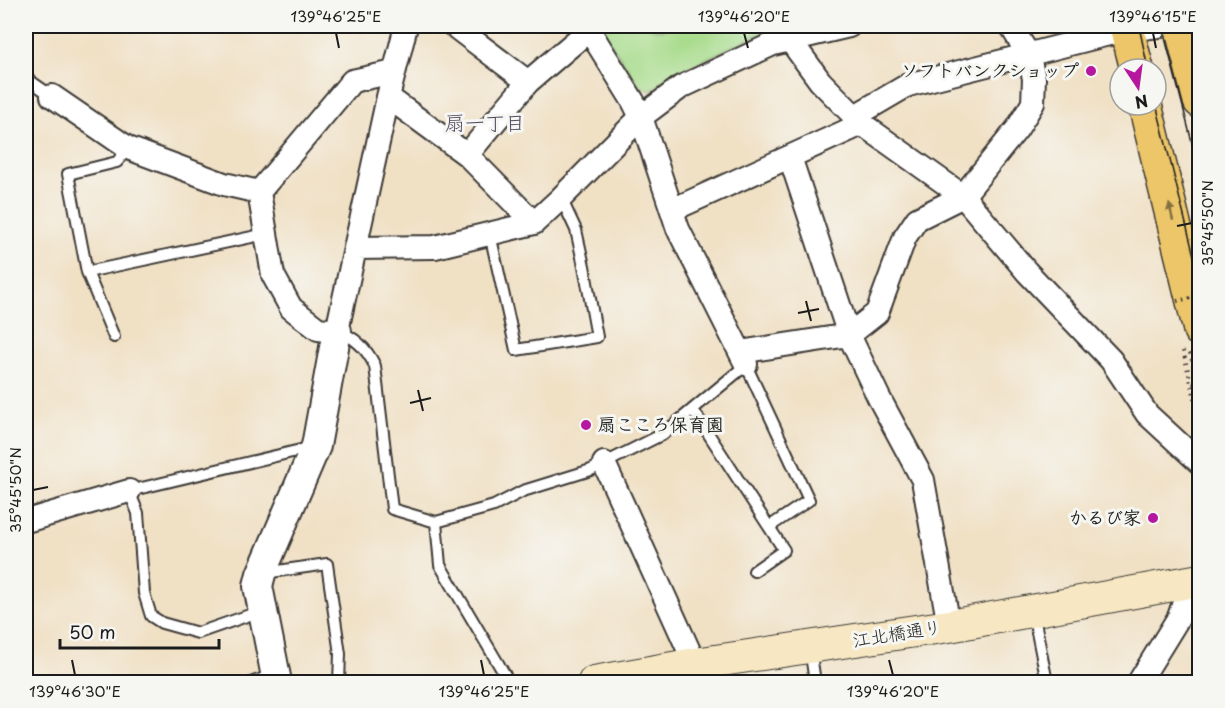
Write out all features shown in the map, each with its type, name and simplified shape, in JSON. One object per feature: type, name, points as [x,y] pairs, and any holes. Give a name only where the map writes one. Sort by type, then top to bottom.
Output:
[{"type":"main road","points":[[1181,26],[1200,101]]},
{"type":"main road","points":[[1137,27],[1137,57]]},
{"type":"main road","points":[[1148,117],[1200,330]]},
{"type":"main road","name":"江北橋通り","points":[[594,682],[695,664],[949,626],[1195,581]]},
{"type":"street","points":[[269,680],[263,610],[258,586],[261,574],[316,446],[337,331],[388,97],[406,26]]},
{"type":"street","points":[[454,26],[528,82]]},
{"type":"street","points":[[355,248],[435,247],[534,223],[640,117],[681,87],[773,44],[849,26]]},
{"type":"street","points":[[467,155],[528,82],[586,28],[633,101],[678,229],[743,359],[849,335],[877,313],[905,237],[917,219],[963,196],[1017,129],[1033,103],[1034,78],[1028,54],[1011,26]]},
{"type":"street","points":[[672,210],[790,157],[859,120],[908,84],[1137,27]]},
{"type":"street","points":[[790,40],[820,81],[859,120],[963,196],[1027,272],[1111,360],[1147,414],[1200,463]]},
{"type":"street","points":[[337,331],[318,329],[291,308],[273,275],[259,192],[352,81],[394,72]]},
{"type":"street","points":[[52,96],[128,148],[224,184],[259,192]]},
{"type":"street","points":[[388,97],[467,155],[534,223]]},
{"type":"street","points":[[790,157],[849,335],[879,398],[923,480],[949,626]]},
{"type":"street","points":[[604,463],[695,664]]},
{"type":"street","points":[[26,520],[129,491]]},
{"type":"street","points":[[1138,682],[1179,617],[1195,581]]},
{"type":"lane","points":[[26,78],[52,96]]},
{"type":"lane","points":[[114,337],[87,272],[68,174],[117,162],[128,148]]},
{"type":"lane","points":[[490,234],[516,350],[597,337],[576,230],[561,198]]},
{"type":"lane","points":[[87,272],[266,234]]},
{"type":"lane","points":[[337,331],[347,334],[359,343],[375,366],[392,509],[436,522],[494,506],[524,491],[591,470],[663,434],[693,410],[743,359],[810,500],[769,527]]},
{"type":"lane","points":[[693,410],[784,550],[754,571]]},
{"type":"lane","points":[[263,610],[198,633],[162,623],[151,616],[144,593],[138,513],[129,491],[316,446]]},
{"type":"lane","points":[[436,522],[440,565],[505,675]]},
{"type":"lane","points":[[261,574],[327,564],[340,654],[339,682]]},
{"type":"lane","points":[[1033,611],[1047,682]]},
{"type":"lane","points":[[810,648],[815,682]]},
{"type":"path","points":[[1177,301],[1200,296]]},
{"type":"path","points":[[1191,386],[1198,384],[1196,378]]},
{"type":"green space","points":[[599,26],[649,26],[659,29],[670,26],[778,26],[670,76],[652,91],[640,88]]},
{"type":"tram line","points":[[1139,26],[1145,57]]},
{"type":"tram line","points":[[1162,26],[1200,173]]},
{"type":"tram line","points":[[1159,117],[1200,280]]},
{"type":"place","name":"ソフトバンクショップ","points":[[1091,71]]},
{"type":"place","name":"扇こころ保育園","points":[[586,425]]},
{"type":"place","name":"かるび家","points":[[1153,518]]},
{"type":"district","name":"扇一丁目","points":[[485,123]]}]
